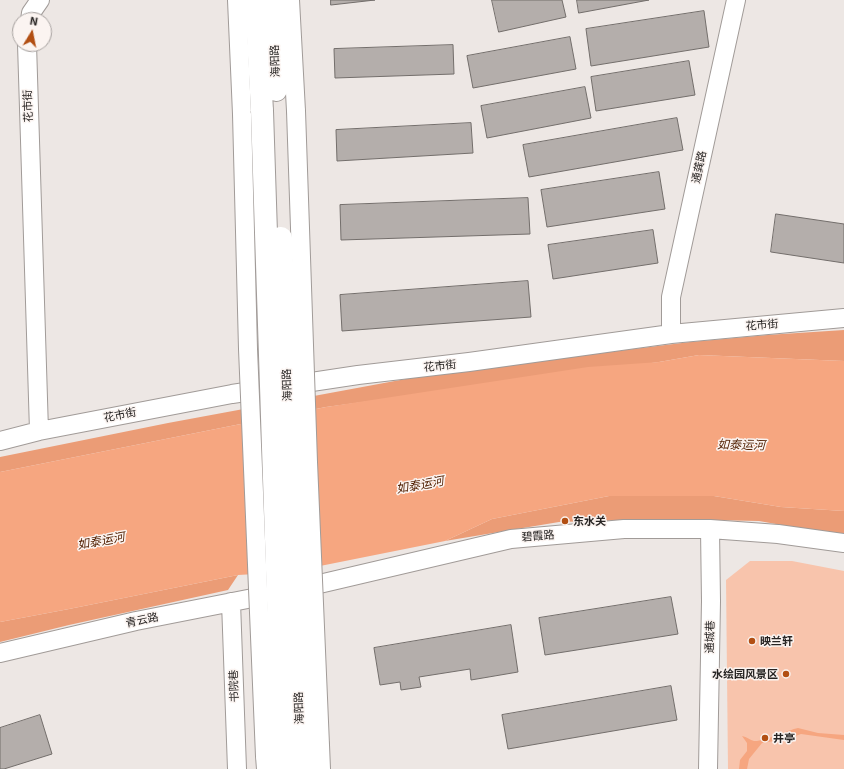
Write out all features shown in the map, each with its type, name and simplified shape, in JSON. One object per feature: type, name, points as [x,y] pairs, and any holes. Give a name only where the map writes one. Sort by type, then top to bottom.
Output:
[{"type":"main road","name":"海阳路","points":[[256,0],[269,111]]},
{"type":"main road","name":"海阳路","points":[[272,0],[269,111],[286,756],[302,769]]},
{"type":"street","points":[[32,12],[40,0]]},
{"type":"street","points":[[237,0],[269,111],[308,462],[286,756],[321,769]]},
{"type":"street","points":[[269,111],[290,0]]},
{"type":"street","name":"通龚路","points":[[671,334],[671,297],[736,0]]},
{"type":"street","name":"花市街","points":[[27,52],[39,431]]},
{"type":"street","name":"花市街","points":[[0,441],[39,431],[232,394],[358,375],[470,362],[671,334],[844,318]]},
{"type":"street","name":"碧霞路","points":[[285,592],[511,539],[624,529],[710,529],[778,534],[844,543]]},
{"type":"street","name":"通城巷","points":[[708,769],[711,601],[710,529]]},
{"type":"street","name":"青云路","points":[[0,653],[136,621],[285,592]]},
{"type":"street","name":"书院巷","points":[[231,602],[237,769]]},
{"type":"shaded area","points":[[844,330],[844,361],[699,355],[659,362],[326,407],[0,472],[0,457],[168,423],[438,373],[690,342]]},
{"type":"shaded area","points":[[609,496],[714,496],[781,507],[844,511],[844,536],[759,521],[660,519],[559,522],[445,541],[492,519]]},
{"type":"shaded area","name":"水绘园风景区","points":[[750,561],[792,561],[844,571],[844,769],[728,769],[726,580]]},
{"type":"shaded area","points":[[238,575],[228,590],[69,625],[0,642],[0,622]]},
{"type":"water","name":"如泰运河","points":[[699,355],[844,361],[844,511],[781,507],[714,496],[609,496],[492,519],[445,541],[290,572],[238,575],[0,622],[0,472],[326,407],[588,367],[659,362]]},
{"type":"water","points":[[798,728],[818,733],[844,735],[844,740],[801,734],[787,739],[762,743],[749,759],[747,769],[739,769],[740,760],[747,751],[747,743],[742,736],[758,741]]},
{"type":"building","points":[[331,0],[375,0],[331,5]]},
{"type":"building","points":[[492,0],[562,0],[566,17],[499,32]]},
{"type":"building","points":[[577,0],[649,0],[579,13]]},
{"type":"building","points":[[704,11],[709,47],[591,66],[586,29]]},
{"type":"building","points":[[570,37],[576,69],[473,88],[467,56]]},
{"type":"building","points":[[453,45],[454,74],[335,78],[334,49]]},
{"type":"building","points":[[689,61],[695,95],[596,111],[591,77]]},
{"type":"building","points":[[585,87],[591,118],[487,138],[481,106]]},
{"type":"building","points":[[677,118],[683,150],[529,177],[523,145]]},
{"type":"building","points":[[471,123],[473,153],[337,161],[336,130]]},
{"type":"building","points":[[659,172],[665,209],[547,227],[541,190]]},
{"type":"building","points":[[528,198],[530,234],[341,240],[340,205]]},
{"type":"building","points":[[776,214],[844,224],[844,263],[771,252]]},
{"type":"building","points":[[653,230],[658,263],[553,279],[548,245]]},
{"type":"building","points":[[528,281],[531,317],[342,331],[340,295]]},
{"type":"building","points":[[671,597],[678,634],[545,655],[539,618]]},
{"type":"building","points":[[511,625],[518,672],[471,680],[470,669],[419,677],[421,687],[401,690],[400,682],[380,685],[374,648]]},
{"type":"building","points":[[671,686],[677,720],[508,749],[502,715]]},
{"type":"building","points":[[40,715],[52,754],[0,769],[0,728]]},
{"type":"place","name":"东水关","points":[[565,521]]},
{"type":"place","name":"映兰轩","points":[[752,641]]},
{"type":"place","name":"水绘园风景区","points":[[786,674]]},
{"type":"place","name":"井亭","points":[[765,738]]}]
